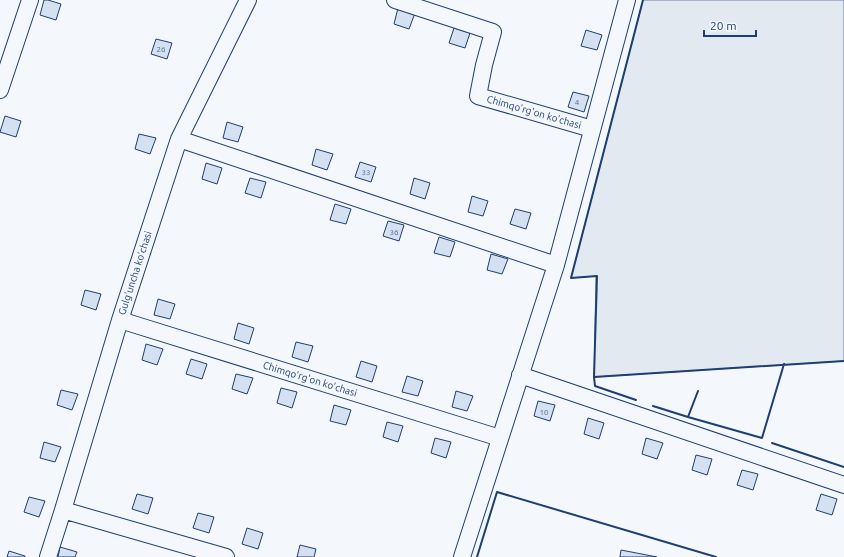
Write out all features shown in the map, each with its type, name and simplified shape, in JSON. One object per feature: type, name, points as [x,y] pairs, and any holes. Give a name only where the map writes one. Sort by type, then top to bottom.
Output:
[{"type":"street","points":[[0,90],[30,0]]},
{"type":"street","name":"Gulg'uncha ko'chasi","points":[[48,557],[120,320],[179,139],[248,0]]},
{"type":"street","name":"Chimqo'rg'on ko'chasi","points":[[395,0],[493,32],[484,65],[478,96],[592,129]]},
{"type":"street","name":"Chimqo'rg'on ko'chasi","points":[[462,557],[556,265],[627,0]]},
{"type":"street","points":[[179,139],[556,265]]},
{"type":"street","name":"Chimqo'rg'on ko'chasi","points":[[120,320],[500,438]]},
{"type":"street","points":[[520,375],[844,485]]},
{"type":"street","points":[[63,510],[226,557]]},
{"type":"shaded area","points":[[643,0],[844,0],[844,361],[594,377],[596,276],[571,278]]},
{"type":"building","points":[[44,0],[61,4],[56,20],[40,15]]},
{"type":"building","points":[[398,8],[415,13],[409,29],[394,24]]},
{"type":"building","points":[[454,28],[470,33],[465,48],[449,43]]},
{"type":"building","points":[[586,30],[602,35],[597,50],[581,46]]},
{"type":"building","points":[[156,39],[172,43],[167,59],[151,54]]},
{"type":"building","points":[[573,92],[589,96],[584,112],[568,107]]},
{"type":"building","points":[[5,116],[21,121],[16,137],[0,132]]},
{"type":"building","points":[[227,122],[243,127],[238,142],[223,138]]},
{"type":"building","points":[[139,134],[156,138],[150,154],[135,149]]},
{"type":"building","points":[[316,149],[333,154],[327,170],[312,165]]},
{"type":"building","points":[[360,162],[376,167],[371,182],[355,177]]},
{"type":"building","points":[[206,163],[222,168],[217,184],[202,179]]},
{"type":"building","points":[[250,178],[266,182],[261,198],[245,193]]},
{"type":"building","points":[[414,178],[430,183],[425,199],[410,194]]},
{"type":"building","points":[[472,196],[488,201],[483,216],[468,212]]},
{"type":"building","points":[[335,204],[351,209],[346,224],[330,220]]},
{"type":"building","points":[[515,209],[531,213],[526,229],[510,224]]},
{"type":"building","points":[[388,221],[404,225],[399,241],[383,236]]},
{"type":"building","points":[[439,237],[455,242],[450,257],[434,253]]},
{"type":"building","points":[[491,254],[508,259],[502,274],[487,270]]},
{"type":"building","points":[[85,290],[101,294],[96,310],[81,305]]},
{"type":"building","points":[[158,299],[175,304],[170,319],[154,315]]},
{"type":"building","points":[[238,323],[254,328],[249,344],[234,339]]},
{"type":"building","points":[[296,342],[313,346],[308,362],[292,357]]},
{"type":"building","points":[[146,344],[163,349],[157,365],[142,360]]},
{"type":"building","points":[[191,359],[207,364],[202,379],[186,374]]},
{"type":"building","points":[[361,361],[377,366],[372,382],[356,377]]},
{"type":"building","points":[[236,374],[253,378],[247,394],[232,389]]},
{"type":"building","points":[[407,376],[423,381],[418,396],[402,392]]},
{"type":"building","points":[[281,388],[297,392],[292,408],[277,403]]},
{"type":"building","points":[[61,390],[78,394],[72,410],[57,405]]},
{"type":"building","points":[[456,391],[473,396],[467,411],[452,407]]},
{"type":"building","points":[[538,401],[555,405],[550,421],[534,416]]},
{"type":"building","points":[[334,405],[351,410],[346,425],[330,421]]},
{"type":"building","points":[[588,418],[604,423],[599,439],[584,434]]},
{"type":"building","points":[[387,422],[403,426],[398,442],[383,437]]},
{"type":"building","points":[[435,438],[451,442],[446,458],[431,453]]},
{"type":"building","points":[[646,438],[663,443],[657,459],[642,454]]},
{"type":"building","points":[[44,442],[61,447],[55,462],[40,458]]},
{"type":"building","points":[[696,455],[712,459],[707,475],[692,470]]},
{"type":"building","points":[[742,470],[758,474],[753,490],[737,485]]},
{"type":"building","points":[[137,494],[153,498],[148,514],[132,509]]},
{"type":"building","points":[[821,494],[837,499],[832,515],[816,510]]},
{"type":"building","points":[[29,497],[45,501],[39,517],[24,512]]},
{"type":"building","points":[[198,513],[214,517],[209,533],[193,528]]},
{"type":"building","points":[[247,528],[263,533],[258,549],[242,544]]},
{"type":"building","points":[[300,545],[316,549],[314,557],[297,557]]},
{"type":"building","points":[[60,547],[77,552],[75,557],[58,557]]},
{"type":"building","points":[[621,550],[657,557],[620,557]]},
{"type":"building","points":[[9,551],[25,556],[25,557],[7,557]]},
{"type":"wall","points":[[643,0],[571,278],[597,276],[594,377],[844,361]]},
{"type":"wall","points":[[698,391],[688,417],[762,438],[784,364]]},
{"type":"wall","points":[[594,377],[595,386],[636,400]]},
{"type":"wall","points":[[653,406],[688,417]]},
{"type":"wall","points":[[772,443],[844,467]]},
{"type":"wall","points":[[477,557],[497,492],[716,557]]}]
